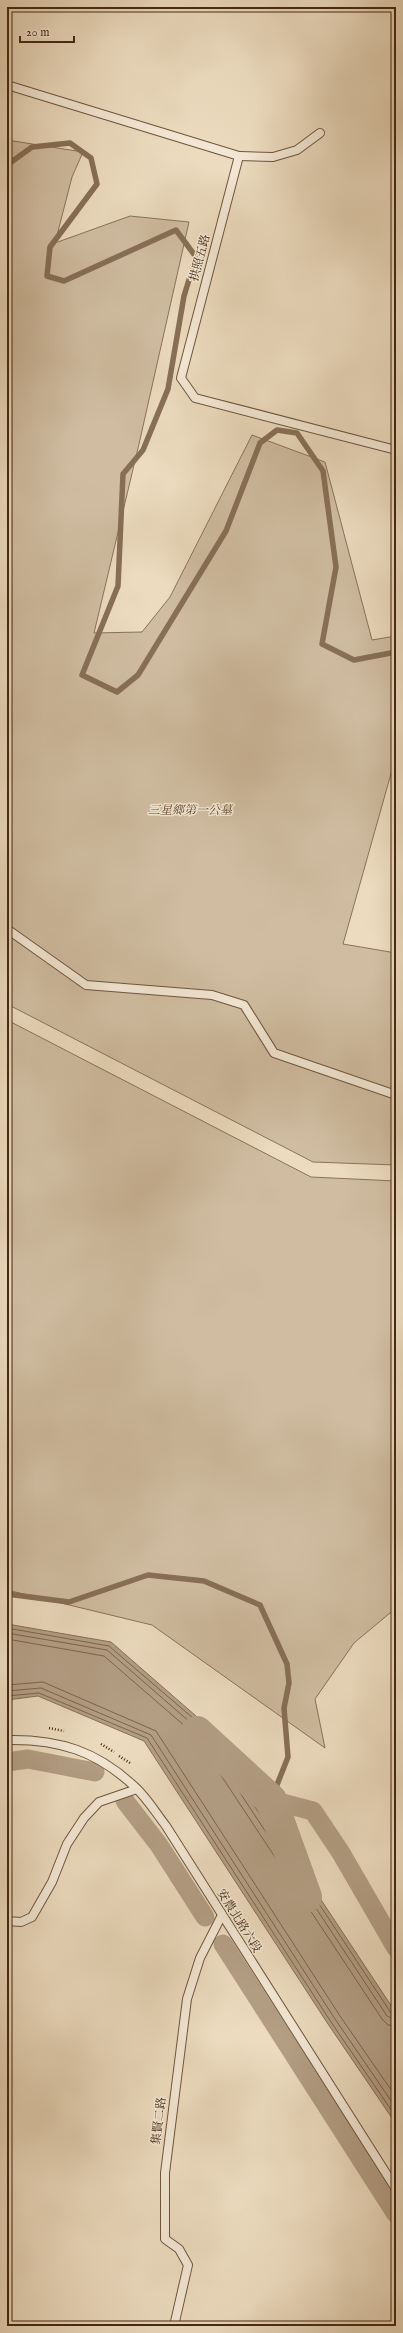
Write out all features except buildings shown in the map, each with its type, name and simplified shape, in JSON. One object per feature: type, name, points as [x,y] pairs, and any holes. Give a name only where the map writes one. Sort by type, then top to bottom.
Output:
[{"type":"lane","points":[[7,85],[240,156],[274,156],[297,150],[320,133]]},
{"type":"lane","name":"拱照五路","points":[[240,156],[181,378],[196,398],[396,450]]},
{"type":"lane","points":[[7,929],[86,985],[212,995],[244,1006],[274,1053],[396,1095]]},
{"type":"lane","name":"安農北路六段","points":[[7,1740],[37,1739],[76,1748],[110,1766],[137,1789],[166,1826],[396,2189]]},
{"type":"lane","points":[[7,1921],[21,1922],[32,1917],[52,1882],[66,1844],[84,1818],[99,1802],[137,1789]]},
{"type":"lane","name":"集賢二路","points":[[174,2326],[188,2265],[179,2249],[165,2239],[165,2173],[187,1999],[200,1958],[222,1915]]},
{"type":"green space","name":"三星鄉第一公墓","points":[[7,140],[83,152],[72,177],[55,243],[130,216],[189,222],[139,444],[94,633],[142,632],[170,597],[252,435],[325,462],[372,640],[396,636],[396,762],[394,763],[343,944],[396,953],[396,1165],[313,1162],[7,1004]]},
{"type":"green space","points":[[7,1020],[311,1177],[396,1181],[396,1608],[354,1643],[315,1699],[325,1748],[152,1625],[7,1590]]},
{"type":"water","points":[[7,1624],[111,1642],[204,1723],[396,2013],[396,2124],[328,2024],[144,1741],[38,1696],[7,1700]]},
{"type":"waterway","points":[[7,165],[32,147],[70,143],[91,158],[97,184],[50,247],[47,276],[64,281],[176,230],[196,257],[184,296],[168,389],[143,450],[123,474],[118,586],[82,675],[117,692],[138,675],[226,531],[260,443],[277,430],[297,433],[323,471],[336,567],[322,644],[354,660],[396,652]]},
{"type":"waterway","points":[[7,1594],[69,1602],[148,1575],[204,1581],[260,1605],[287,1664],[289,1683],[284,1708],[288,1757],[271,1800]]},
{"type":"waterway","points":[[197,1732],[271,1800],[306,1897]]},
{"type":"waterway","points":[[7,1762],[28,1759],[95,1772]]},
{"type":"waterway","points":[[271,1800],[313,1811],[341,1853],[396,1948]]},
{"type":"waterway","points":[[125,1801],[159,1845],[205,1917]]},
{"type":"waterway","points":[[223,1944],[396,2214]]}]
